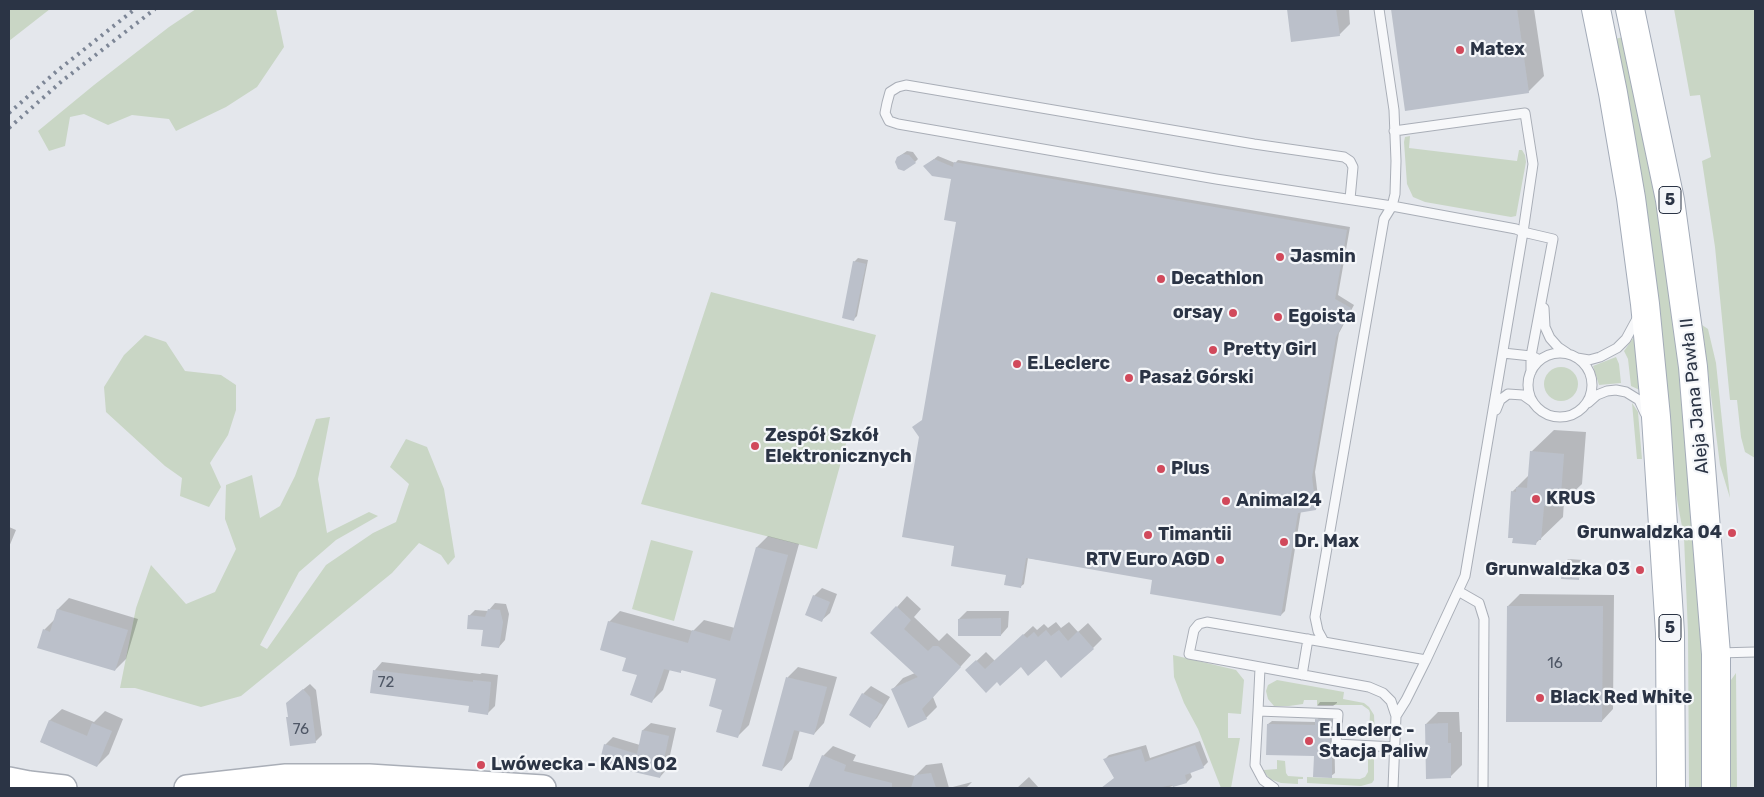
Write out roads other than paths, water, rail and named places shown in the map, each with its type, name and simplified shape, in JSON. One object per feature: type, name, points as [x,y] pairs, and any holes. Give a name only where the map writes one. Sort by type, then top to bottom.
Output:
[{"type":"main road","name":"5","points":[[1596,9],[1631,198],[1645,304],[1656,418],[1670,633],[1671,788]]},
{"type":"main road","name":"Aleja Jana Pawła II","points":[[1630,9],[1670,200],[1685,303],[1700,440],[1716,654],[1716,788]]},
{"type":"street","points":[[187,788],[286,777],[369,777],[542,788]]},
{"type":"street","points":[[9,780],[64,788]]},
{"type":"lane","points":[[1324,642],[1318,631],[1315,617],[1384,219],[1392,206],[1395,194],[1396,161],[1392,94],[1379,9]]},
{"type":"lane","points":[[1350,199],[1352,167],[1350,161],[1344,157],[1244,143],[906,84],[890,92],[885,113],[889,121],[898,124],[1216,179],[1392,206],[1516,229],[1553,239],[1531,356],[1531,372],[1528,382],[1529,393],[1533,403]]},
{"type":"lane","points":[[1394,130],[1525,113],[1533,164],[1524,232],[1465,576],[1426,660],[1396,716]]},
{"type":"lane","points":[[1545,285],[1545,327],[1550,338],[1558,347],[1585,364],[1590,373],[1592,383],[1587,403]]},
{"type":"lane","points":[[1531,372],[1537,363],[1554,354],[1589,360],[1609,353],[1626,338],[1645,304]]},
{"type":"lane","points":[[1503,353],[1531,356],[1541,360]]},
{"type":"lane","points":[[1491,421],[1500,400],[1508,394],[1523,395],[1541,411],[1550,416],[1560,418],[1571,416],[1597,395],[1616,390],[1626,392],[1639,400],[1643,409],[1659,468]]},
{"type":"lane","points":[[1458,592],[1479,603],[1484,620],[1483,788]]},
{"type":"lane","points":[[1393,788],[1396,716],[1390,701],[1382,693],[1369,687],[1189,654],[1194,630],[1199,624],[1208,622],[1426,660]]},
{"type":"lane","points":[[1302,675],[1308,639]]},
{"type":"lane","points":[[1716,654],[1755,652]]},
{"type":"lane","points":[[1260,668],[1256,765],[1264,780],[1274,788]]},
{"type":"lane","points":[[1258,710],[1338,714],[1336,744],[1395,747]]},
{"type":"railway","points":[[9,113],[57,71],[135,9]]},
{"type":"railway","points":[[9,128],[62,81],[155,9]]},
{"type":"place","name":"Matex","points":[[1460,50]]},
{"type":"place","name":"Jasmin","points":[[1280,257]]},
{"type":"place","name":"Decathlon","points":[[1161,279]]},
{"type":"place","name":"orsay","points":[[1233,313]]},
{"type":"place","name":"Egoista","points":[[1278,317]]},
{"type":"place","name":"Pretty Girl","points":[[1213,350]]},
{"type":"place","name":"E.Leclerc","points":[[1017,364]]},
{"type":"place","name":"Pasaż Górski","points":[[1129,378]]},
{"type":"place","name":"Zespół Szkół Elektronicznych","points":[[755,446]]},
{"type":"place","name":"Plus","points":[[1161,469]]},
{"type":"place","name":"KRUS","points":[[1536,499]]},
{"type":"place","name":"Animal24","points":[[1226,501]]},
{"type":"place","name":"Grunwaldzka 04","points":[[1732,533]]},
{"type":"place","name":"Timantii","points":[[1148,535]]},
{"type":"place","name":"Dr. Max","points":[[1284,542]]},
{"type":"place","name":"RTV Euro AGD","points":[[1220,560]]},
{"type":"place","name":"Grunwaldzka 03","points":[[1640,570]]},
{"type":"place","name":"Black Red White","points":[[1540,698]]},
{"type":"place","name":"E.Leclerc - Stacja Paliw","points":[[1309,741]]},
{"type":"place","name":"Lwówecka - KANS 02","points":[[481,765]]}]
